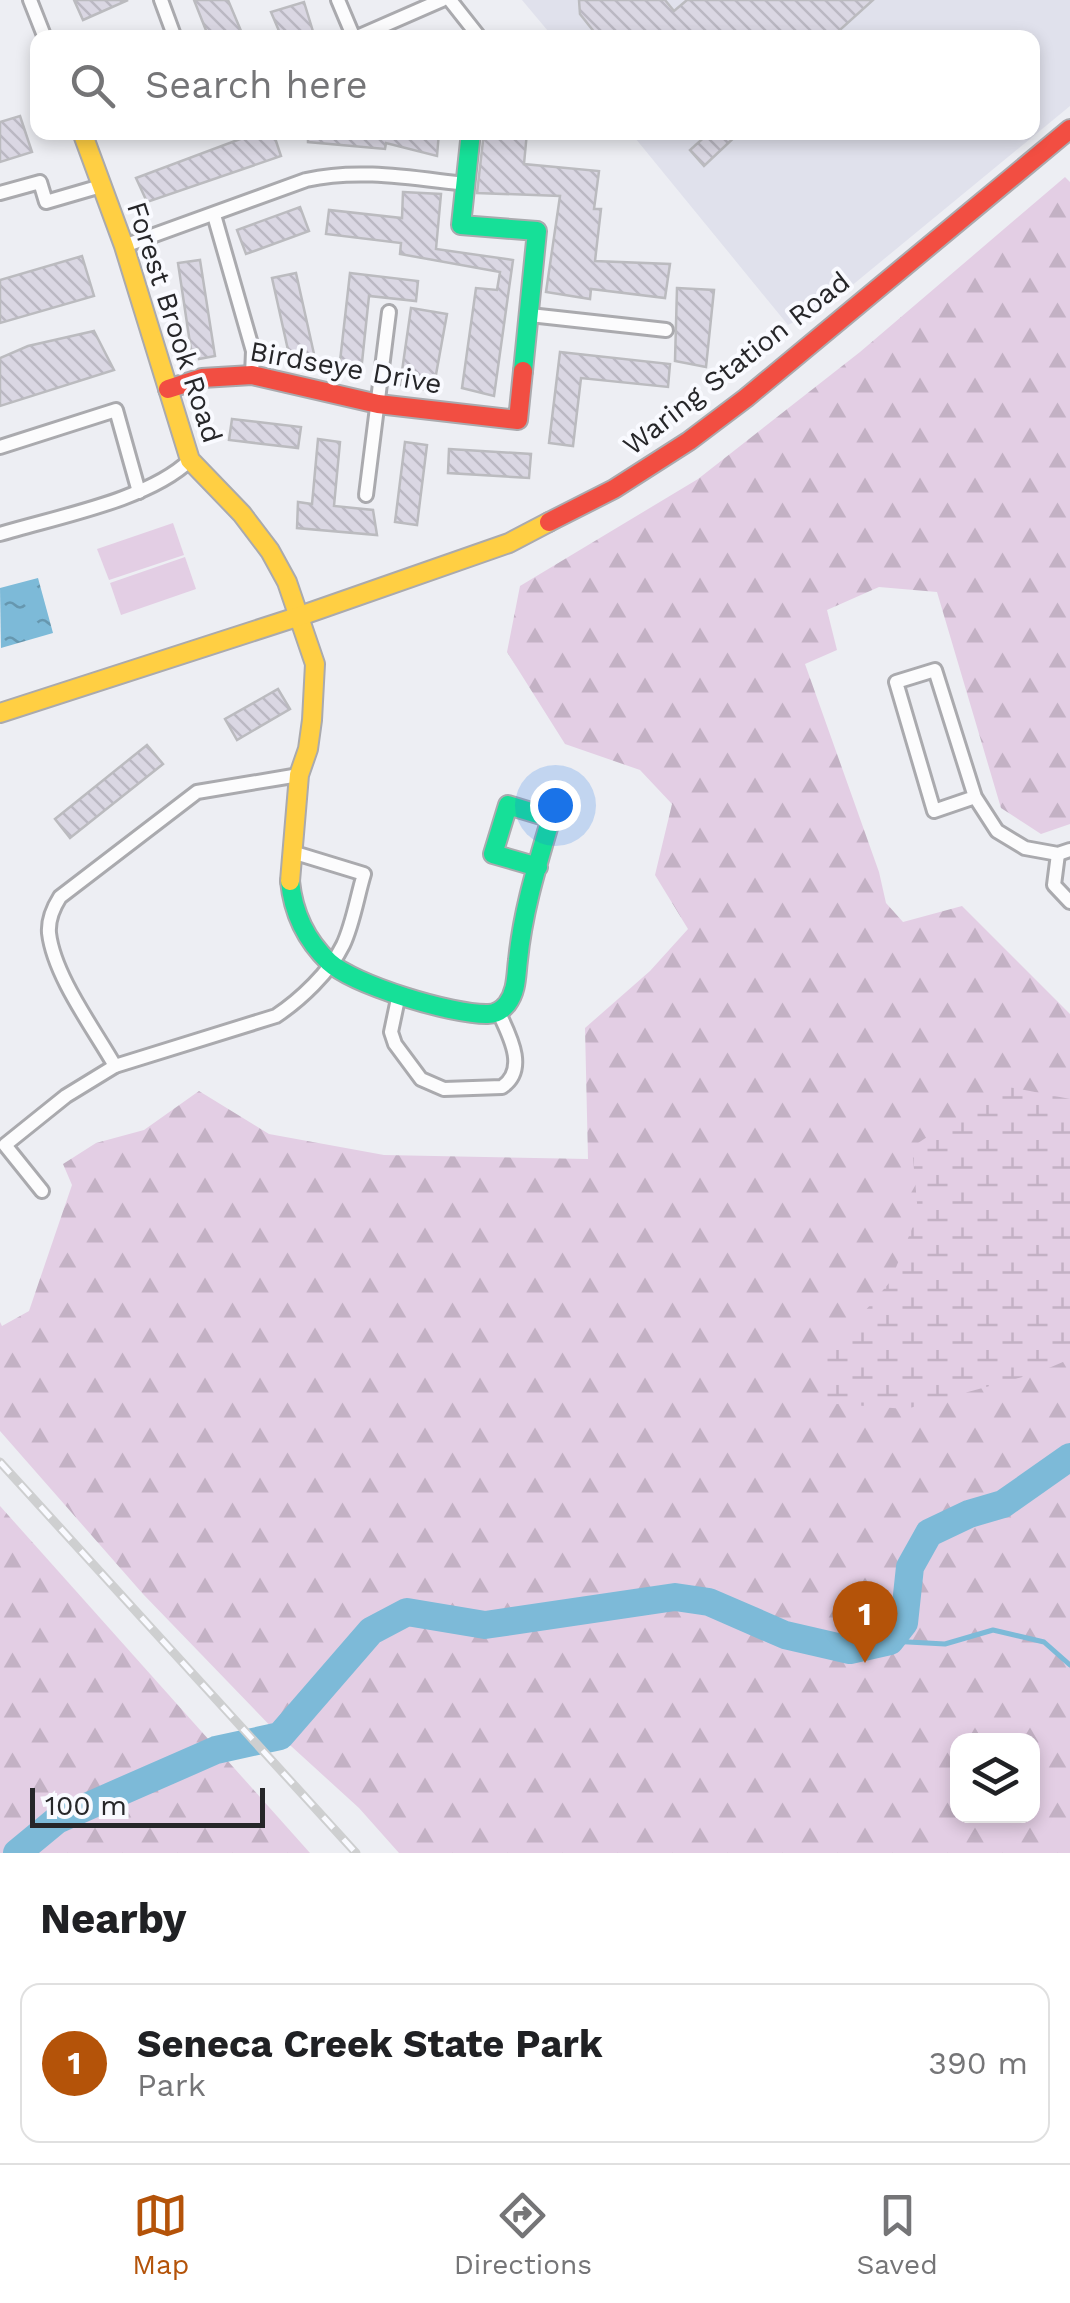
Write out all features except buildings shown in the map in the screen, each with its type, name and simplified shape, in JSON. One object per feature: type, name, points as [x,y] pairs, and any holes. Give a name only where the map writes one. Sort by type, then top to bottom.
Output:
[{"type":"street","points":[[30,0],[42,30]]},
{"type":"street","points":[[160,0],[172,30]]},
{"type":"street","points":[[338,0],[351,30]]},
{"type":"street","points":[[373,30],[446,0],[473,30]]},
{"type":"street","name":"Waring Station Road","points":[[0,713],[300,616],[508,543],[614,490],[746,398],[1070,128]]},
{"type":"street","name":"Forest Brook Road","points":[[85,140],[124,246],[190,460],[242,514],[270,551],[300,616],[315,664],[312,720],[299,774],[288,875],[292,905],[309,938],[330,963]]},
{"type":"street","name":"Birdseye Drive","points":[[168,389],[202,378],[252,375],[378,404],[518,420],[536,231],[461,225],[470,140]]},
{"type":"street","points":[[124,246],[306,180],[335,174],[369,173],[465,184]]},
{"type":"street","points":[[0,193],[40,182],[46,202],[101,186]]},
{"type":"street","points":[[214,215],[252,350],[252,375]]},
{"type":"street","points":[[366,495],[389,312]]},
{"type":"street","points":[[530,316],[666,330]]},
{"type":"street","points":[[0,448],[116,410],[139,492]]},
{"type":"street","points":[[0,534],[139,492],[177,474],[190,460]]},
{"type":"street","points":[[974,798],[934,811],[896,682],[935,670],[974,798],[997,831],[1025,848],[1064,852],[1054,885],[1070,902]]},
{"type":"street","points":[[114,1066],[62,974],[49,934],[51,912],[60,896],[197,792],[299,774]]},
{"type":"street","points":[[42,1190],[6,1146],[66,1096],[114,1066],[276,1016],[293,1005],[330,963],[342,945],[364,874],[292,852]]},
{"type":"street","points":[[330,963],[363,984],[463,1012],[492,1015],[505,1007],[514,992],[523,911],[538,867]]},
{"type":"street","points":[[399,994],[392,1032],[395,1044],[420,1080],[444,1089],[502,1087],[510,1082],[515,1054],[498,1011]]},
{"type":"shaded area","points":[[522,0],[1070,0],[1070,106],[1040,131],[1040,30],[547,30]]},
{"type":"shaded area","points":[[637,140],[1029,140],[833,301],[788,325]]},
{"type":"green space","points":[[1065,177],[1070,182],[1070,824],[1041,834],[1001,808],[937,592],[879,587],[827,610],[837,650],[805,664],[879,872],[886,903],[903,922],[962,906],[1070,1014],[1070,1853],[399,1853],[359,1808],[280,1736],[143,1594],[0,1431],[0,1322],[2,1326],[29,1311],[72,1185],[63,1164],[96,1143],[144,1130],[199,1091],[269,1134],[384,1155],[588,1159],[585,1028],[650,971],[688,929],[655,875],[672,804],[640,770],[565,744],[507,652],[520,586],[698,479],[860,352]]},
{"type":"green space","points":[[173,523],[184,555],[109,580],[97,549]]},
{"type":"green space","points":[[185,557],[196,589],[121,615],[110,583]]},
{"type":"green space","points":[[1004,1086],[1070,1099],[1070,1359],[1037,1373],[906,1409],[825,1403],[826,1356],[890,1282],[918,1214],[912,1147]]},
{"type":"green space","points":[[0,1506],[310,1853],[0,1853]]},
{"type":"water","points":[[38,578],[53,633],[1,648],[0,588]]},
{"type":"waterway","points":[[17,1853],[57,1820],[216,1750],[280,1736],[371,1631],[407,1612],[485,1625],[675,1597],[709,1602],[785,1635],[850,1650],[890,1641],[904,1623],[910,1567],[929,1533],[969,1514],[1003,1504],[1070,1457]]},
{"type":"waterway","points":[[890,1641],[945,1644],[993,1630],[1044,1642],[1070,1665]]},
{"type":"railway","points":[[0,1462],[356,1853]]},
{"type":"traffic: fast","points":[[470,140],[461,225],[537,231],[523,371]]},
{"type":"traffic: fast","points":[[290,881],[294,904],[307,935],[329,962],[342,971],[405,997],[452,1010],[488,1014],[503,1008],[513,994],[527,906],[536,871],[541,853],[551,818],[508,805],[493,854],[538,867]]},
{"type":"traffic: slow","points":[[85,140],[124,246],[190,460],[242,514],[270,551],[287,582],[315,664],[312,720],[299,775],[290,881]]},
{"type":"traffic: slow","points":[[0,713],[300,616],[509,543],[549,522]]},
{"type":"traffic: jam","points":[[549,522],[614,489],[689,441],[1070,129]]},
{"type":"traffic: jam","points":[[168,389],[202,378],[252,375],[378,404],[518,420],[523,371]]},
{"type":"place","name":"Seneca Creek State Park","points":[[865,1663]]}]
